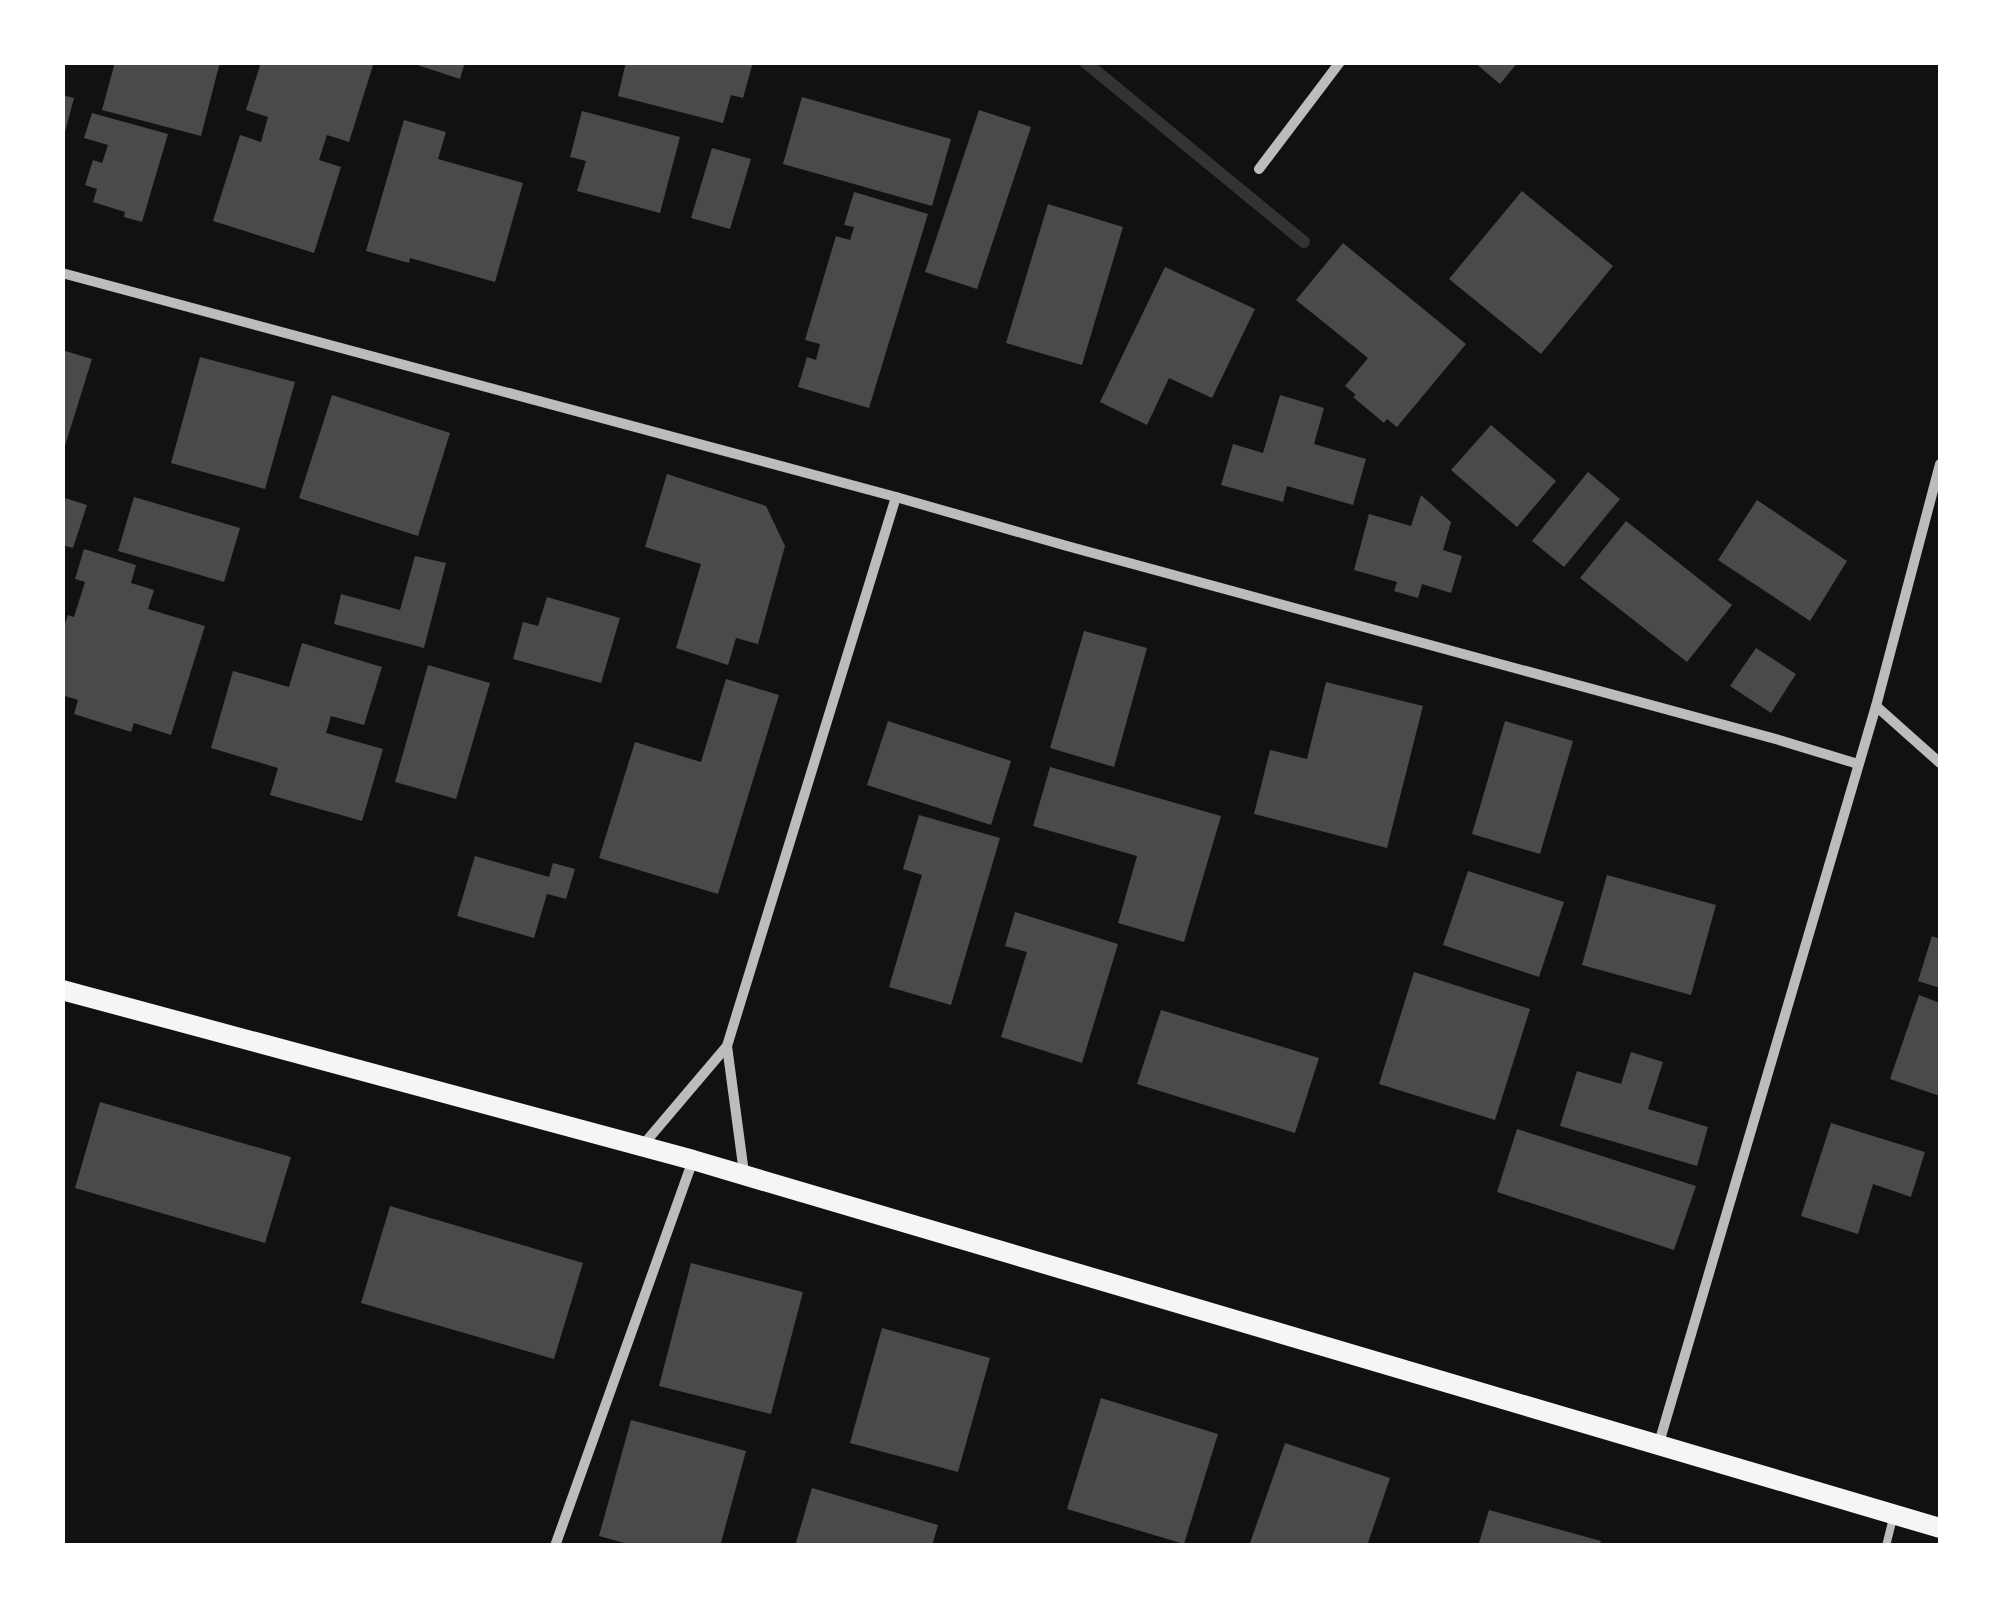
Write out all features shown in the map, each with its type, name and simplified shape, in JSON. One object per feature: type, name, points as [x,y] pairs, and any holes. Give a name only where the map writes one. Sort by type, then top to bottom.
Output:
[{"type":"main road","points":[[62,990],[693,1160],[1940,1528]]},
{"type":"street","points":[[1258,169],[1340,62]]},
{"type":"street","points":[[62,274],[896,498],[1858,764]]},
{"type":"street","points":[[1659,1444],[1876,706],[1940,464]]},
{"type":"street","points":[[643,1146],[728,1046],[896,498]]},
{"type":"street","points":[[1876,706],[1940,763]]},
{"type":"street","points":[[728,1046],[744,1176]]},
{"type":"street","points":[[555,1546],[693,1160]]},
{"type":"lane","points":[[1886,1546],[1894,1514]]},
{"type":"building","points":[[115,62],[220,62],[201,136],[102,110]]},
{"type":"building","points":[[261,62],[374,62],[349,142],[327,135],[319,160],[341,167],[314,253],[213,221],[240,135],[261,142],[268,117],[246,110]]},
{"type":"building","points":[[408,62],[465,62],[460,79]]},
{"type":"building","points":[[626,62],[753,62],[743,98],[731,95],[723,123],[618,96]]},
{"type":"building","points":[[1474,62],[1518,62],[1500,84]]},
{"type":"building","points":[[62,95],[74,98],[64,136],[62,136]]},
{"type":"building","points":[[802,97],[951,139],[932,206],[783,164]]},
{"type":"building","points":[[979,110],[1031,127],[977,289],[925,272]]},
{"type":"building","points":[[582,111],[680,137],[660,213],[577,191],[586,161],[570,157]]},
{"type":"building","points":[[92,113],[168,134],[142,222],[93,202],[97,189],[85,185],[93,160],[102,163],[108,145],[84,138]]},
{"type":"building","points":[[404,120],[446,132],[438,159],[523,183],[495,282],[410,258],[409,263],[366,251]]},
{"type":"building","points":[[712,148],[751,159],[730,229],[691,218]]},
{"type":"building","points":[[1522,191],[1613,266],[1541,354],[1449,279]]},
{"type":"building","points":[[854,192],[928,214],[869,408],[798,387],[807,357],[816,360],[820,344],[805,340],[836,236],[850,240],[854,227],[844,225]]},
{"type":"building","points":[[1048,204],[1123,227],[1082,365],[1006,343]]},
{"type":"building","points":[[1343,243],[1466,344],[1397,427],[1387,419],[1384,423],[1345,386],[1368,358],[1296,300]]},
{"type":"building","points":[[1165,267],[1255,309],[1212,398],[1169,378],[1147,425],[1100,402]]},
{"type":"building","points":[[62,350],[92,359],[63,452],[62,451]]},
{"type":"building","points":[[200,357],[295,382],[265,489],[171,463]]},
{"type":"building","points":[[332,395],[450,433],[418,536],[299,498]]},
{"type":"building","points":[[1280,395],[1324,408],[1314,444],[1366,459],[1353,505],[1287,486],[1283,502],[1221,485],[1233,444],[1263,453]]},
{"type":"building","points":[[1491,425],[1556,481],[1517,527],[1451,470]]},
{"type":"building","points":[[1588,472],[1620,499],[1564,567],[1532,541]]},
{"type":"building","points":[[667,474],[766,506],[785,546],[758,644],[736,638],[728,665],[676,648],[701,564],[645,547]]},
{"type":"building","points":[[1421,495],[1451,522],[1443,550],[1462,556],[1451,593],[1422,584],[1418,598],[1394,591],[1397,582],[1354,570],[1369,514],[1411,526]]},
{"type":"building","points":[[62,497],[87,505],[73,548],[62,545]]},
{"type":"building","points":[[134,497],[240,528],[224,582],[118,551]]},
{"type":"building","points":[[1757,500],[1847,561],[1810,621],[1718,560]]},
{"type":"building","points":[[1626,521],[1732,605],[1687,662],[1580,578]]},
{"type":"building","points":[[84,549],[136,565],[131,583],[154,590],[148,609],[205,626],[171,735],[134,723],[131,732],[74,714],[78,700],[62,695],[62,632],[68,615],[74,617],[85,582],[75,579]]},
{"type":"building","points":[[415,556],[446,563],[424,648],[334,624],[341,594],[400,610]]},
{"type":"building","points":[[547,597],[620,618],[601,683],[513,659],[523,622],[538,626]]},
{"type":"building","points":[[1084,631],[1147,648],[1114,767],[1050,748]]},
{"type":"building","points":[[302,643],[382,667],[364,725],[331,716],[326,733],[383,749],[362,821],[270,795],[278,768],[211,748],[233,671],[289,687]]},
{"type":"building","points":[[1756,648],[1796,674],[1771,713],[1730,686]]},
{"type":"building","points":[[428,665],[490,683],[456,799],[395,782]]},
{"type":"building","points":[[726,679],[779,695],[718,894],[599,858],[635,742],[701,762]]},
{"type":"building","points":[[1326,682],[1423,706],[1387,848],[1254,814],[1270,750],[1307,759]]},
{"type":"building","points":[[888,721],[1011,761],[991,825],[867,785]]},
{"type":"building","points":[[1505,721],[1573,741],[1540,854],[1472,834]]},
{"type":"building","points":[[1050,767],[1221,816],[1184,942],[1118,923],[1137,856],[1033,826]]},
{"type":"building","points":[[919,815],[1000,838],[951,1005],[889,987],[922,875],[903,869]]},
{"type":"building","points":[[475,856],[549,877],[553,863],[575,869],[566,899],[547,894],[534,938],[457,916]]},
{"type":"building","points":[[1468,871],[1564,902],[1539,977],[1443,945]]},
{"type":"building","points":[[1607,875],[1716,905],[1691,995],[1582,965]]},
{"type":"building","points":[[1015,912],[1118,944],[1082,1063],[1001,1037],[1027,952],[1005,946]]},
{"type":"building","points":[[1932,936],[1940,939],[1940,988],[1918,981]]},
{"type":"building","points":[[1414,972],[1530,1009],[1495,1120],[1379,1084]]},
{"type":"building","points":[[1919,995],[1940,1003],[1940,1096],[1890,1079]]},
{"type":"building","points":[[1161,1010],[1319,1058],[1295,1133],[1137,1084]]},
{"type":"building","points":[[1631,1052],[1663,1062],[1648,1109],[1708,1127],[1697,1166],[1560,1126],[1577,1071],[1621,1084]]},
{"type":"building","points":[[100,1102],[291,1157],[265,1243],[75,1188]]},
{"type":"building","points":[[1831,1123],[1925,1152],[1911,1197],[1873,1184],[1858,1234],[1801,1216]]},
{"type":"building","points":[[1517,1129],[1696,1186],[1674,1250],[1497,1192]]},
{"type":"building","points":[[390,1206],[583,1263],[554,1359],[361,1303]]},
{"type":"building","points":[[691,1263],[803,1292],[771,1414],[659,1386]]},
{"type":"building","points":[[882,1328],[990,1358],[958,1472],[850,1443]]},
{"type":"building","points":[[1101,1398],[1218,1434],[1184,1544],[1067,1509]]},
{"type":"building","points":[[631,1420],[746,1451],[720,1546],[635,1546],[599,1536]]},
{"type":"building","points":[[1285,1443],[1390,1478],[1367,1546],[1249,1546]]},
{"type":"building","points":[[812,1488],[938,1525],[932,1546],[795,1546]]},
{"type":"building","points":[[1489,1510],[1601,1541],[1599,1546],[1478,1546]]},
{"type":"waterway","points":[[1085,62],[1304,242]]}]
